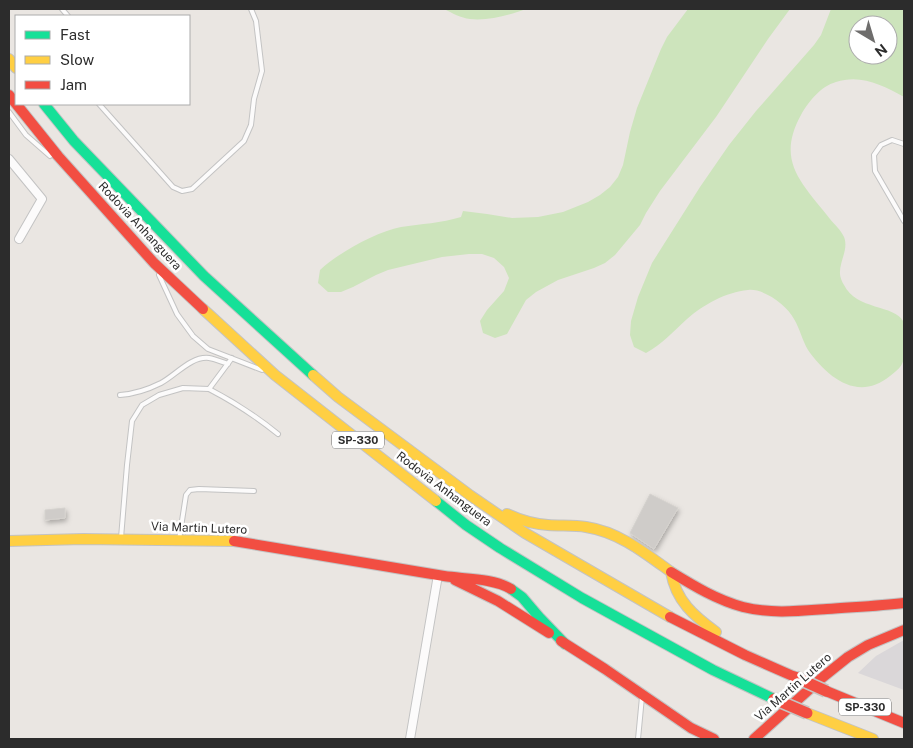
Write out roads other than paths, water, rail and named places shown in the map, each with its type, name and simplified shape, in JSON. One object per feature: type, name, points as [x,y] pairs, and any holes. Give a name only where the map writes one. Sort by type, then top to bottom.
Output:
[{"type":"main road","name":"Rodovia Anhanguera","points":[[17,105],[58,156],[154,264],[275,375],[466,525],[582,598],[714,670],[807,714],[874,739]]},
{"type":"main road","name":"Rodovia Anhanguera","points":[[45,105],[74,141],[204,276],[338,397],[471,496],[533,538],[678,621],[826,691],[904,723]]},
{"type":"main road","points":[[471,496],[519,520],[537,524],[586,527],[606,532],[644,552],[691,585],[738,605],[754,609],[790,612],[904,604]]},
{"type":"main road","name":"Via Martin Lutero","points":[[9,541],[83,539],[234,541],[490,582],[510,588],[522,597],[565,644]]},
{"type":"main road","points":[[671,572],[674,588],[690,610],[700,620],[745,654]]},
{"type":"main road","name":"Via Martin Lutero","points":[[441,575],[501,602],[691,728],[714,739]]},
{"type":"main road","points":[[501,602],[511,599],[513,595],[510,588]]},
{"type":"main road","name":"Via Martin Lutero","points":[[754,739],[777,720],[799,697],[849,656],[874,642],[904,630]]},
{"type":"street","points":[[9,159],[42,199],[18,239]]},
{"type":"street","points":[[410,739],[441,575]]},
{"type":"lane","points":[[100,105],[173,187],[182,191],[192,189],[244,142],[251,125],[254,99],[262,71],[256,20],[250,9]]},
{"type":"lane","points":[[9,112],[26,134],[84,186]]},
{"type":"lane","points":[[904,144],[892,140],[881,145],[874,155],[875,171],[904,221]]},
{"type":"lane","points":[[154,264],[177,314],[193,336],[208,349],[275,375]]},
{"type":"lane","points":[[120,395],[134,394],[148,389],[193,361],[208,358],[228,364]]},
{"type":"lane","points":[[209,389],[232,358]]},
{"type":"lane","points":[[121,539],[132,421],[142,405],[159,395],[183,388],[209,389],[240,406],[278,434]]},
{"type":"lane","points":[[179,540],[186,496],[190,490],[254,491]]},
{"type":"lane","points":[[638,739],[642,694]]}]
